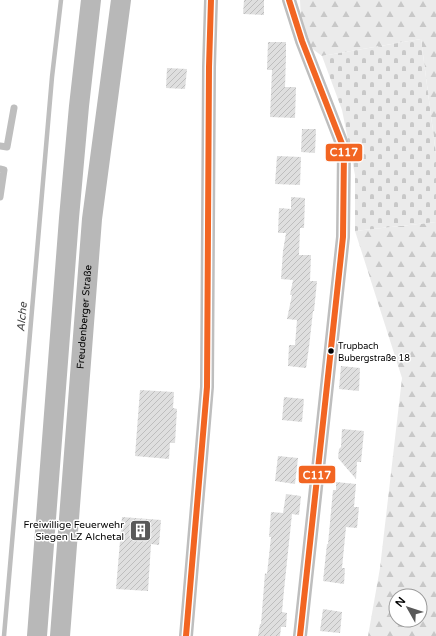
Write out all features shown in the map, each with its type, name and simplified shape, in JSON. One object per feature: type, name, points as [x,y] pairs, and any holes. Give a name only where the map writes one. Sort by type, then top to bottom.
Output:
[{"type":"main road","points":[[36,636],[69,218],[79,106],[92,0]]},
{"type":"main road","name":"Freudenberger Straße","points":[[60,636],[92,219],[122,0]]},
{"type":"street","points":[[186,636],[206,387],[211,0]]},
{"type":"street","points":[[289,0],[302,41],[344,149],[343,237],[300,636]]},
{"type":"lane","points":[[0,146],[7,147],[14,108]]},
{"type":"lane","points":[[0,169],[4,170],[0,197]]},
{"type":"green space","points":[[300,0],[436,0],[436,154],[421,39],[322,56],[302,41]]},
{"type":"green space","points":[[421,39],[436,154],[436,222],[355,231],[355,175],[342,110],[322,56]]},
{"type":"green space","points":[[436,222],[436,636],[368,636],[380,568],[402,378],[355,231]]},
{"type":"building","points":[[244,0],[264,0],[264,15],[243,14]]},
{"type":"building","points":[[268,42],[286,42],[285,87],[296,87],[295,118],[270,117],[272,70],[267,70]]},
{"type":"building","points":[[167,68],[187,69],[185,89],[166,88]]},
{"type":"building","points":[[302,129],[316,129],[315,153],[301,152]]},
{"type":"building","points":[[277,156],[301,157],[300,185],[275,184]]},
{"type":"building","points":[[291,197],[305,198],[304,228],[300,228],[299,255],[311,255],[310,281],[317,281],[306,368],[288,366],[289,345],[295,345],[297,320],[287,319],[292,295],[290,295],[293,280],[281,279],[286,233],[278,233],[279,208],[291,209]]},
{"type":"building","points":[[341,366],[360,368],[359,391],[339,389]]},
{"type":"building","points":[[140,390],[174,392],[173,408],[177,409],[175,443],[170,443],[169,459],[135,456]]},
{"type":"building","points":[[284,397],[304,399],[302,422],[282,420]]},
{"type":"building","points":[[342,429],[364,431],[361,462],[357,462],[356,479],[338,458],[339,449],[341,447]]},
{"type":"building","points":[[278,456],[298,458],[295,484],[275,481]]},
{"type":"building","points":[[336,482],[356,484],[354,507],[359,507],[357,528],[346,527],[342,568],[345,568],[344,584],[323,581],[333,490],[336,490]]},
{"type":"building","points":[[286,494],[301,496],[299,515],[292,514],[282,612],[287,613],[286,627],[281,627],[280,636],[258,636],[261,624],[265,573],[267,574],[271,537],[269,537],[271,512],[283,513]]},
{"type":"building","points":[[122,517],[161,520],[159,545],[151,544],[148,591],[116,589]]},
{"type":"building","points":[[323,609],[342,612],[340,633],[320,631]]},
{"type":"waterway","name":"Alche","points":[[4,636],[52,77],[61,0]]},
{"type":"transit line","name":"C117","points":[[186,636],[207,387],[209,67],[211,0]]},
{"type":"transit line","name":"C117","points":[[289,0],[302,41],[344,149],[343,237],[300,636]]},
{"type":"place","name":"Trupbach Bubergstraße 18","points":[[331,351]]},
{"type":"place","name":"Freiwillige Feuerwehr Siegen LZ Alchetal","points":[[140,531]]}]
